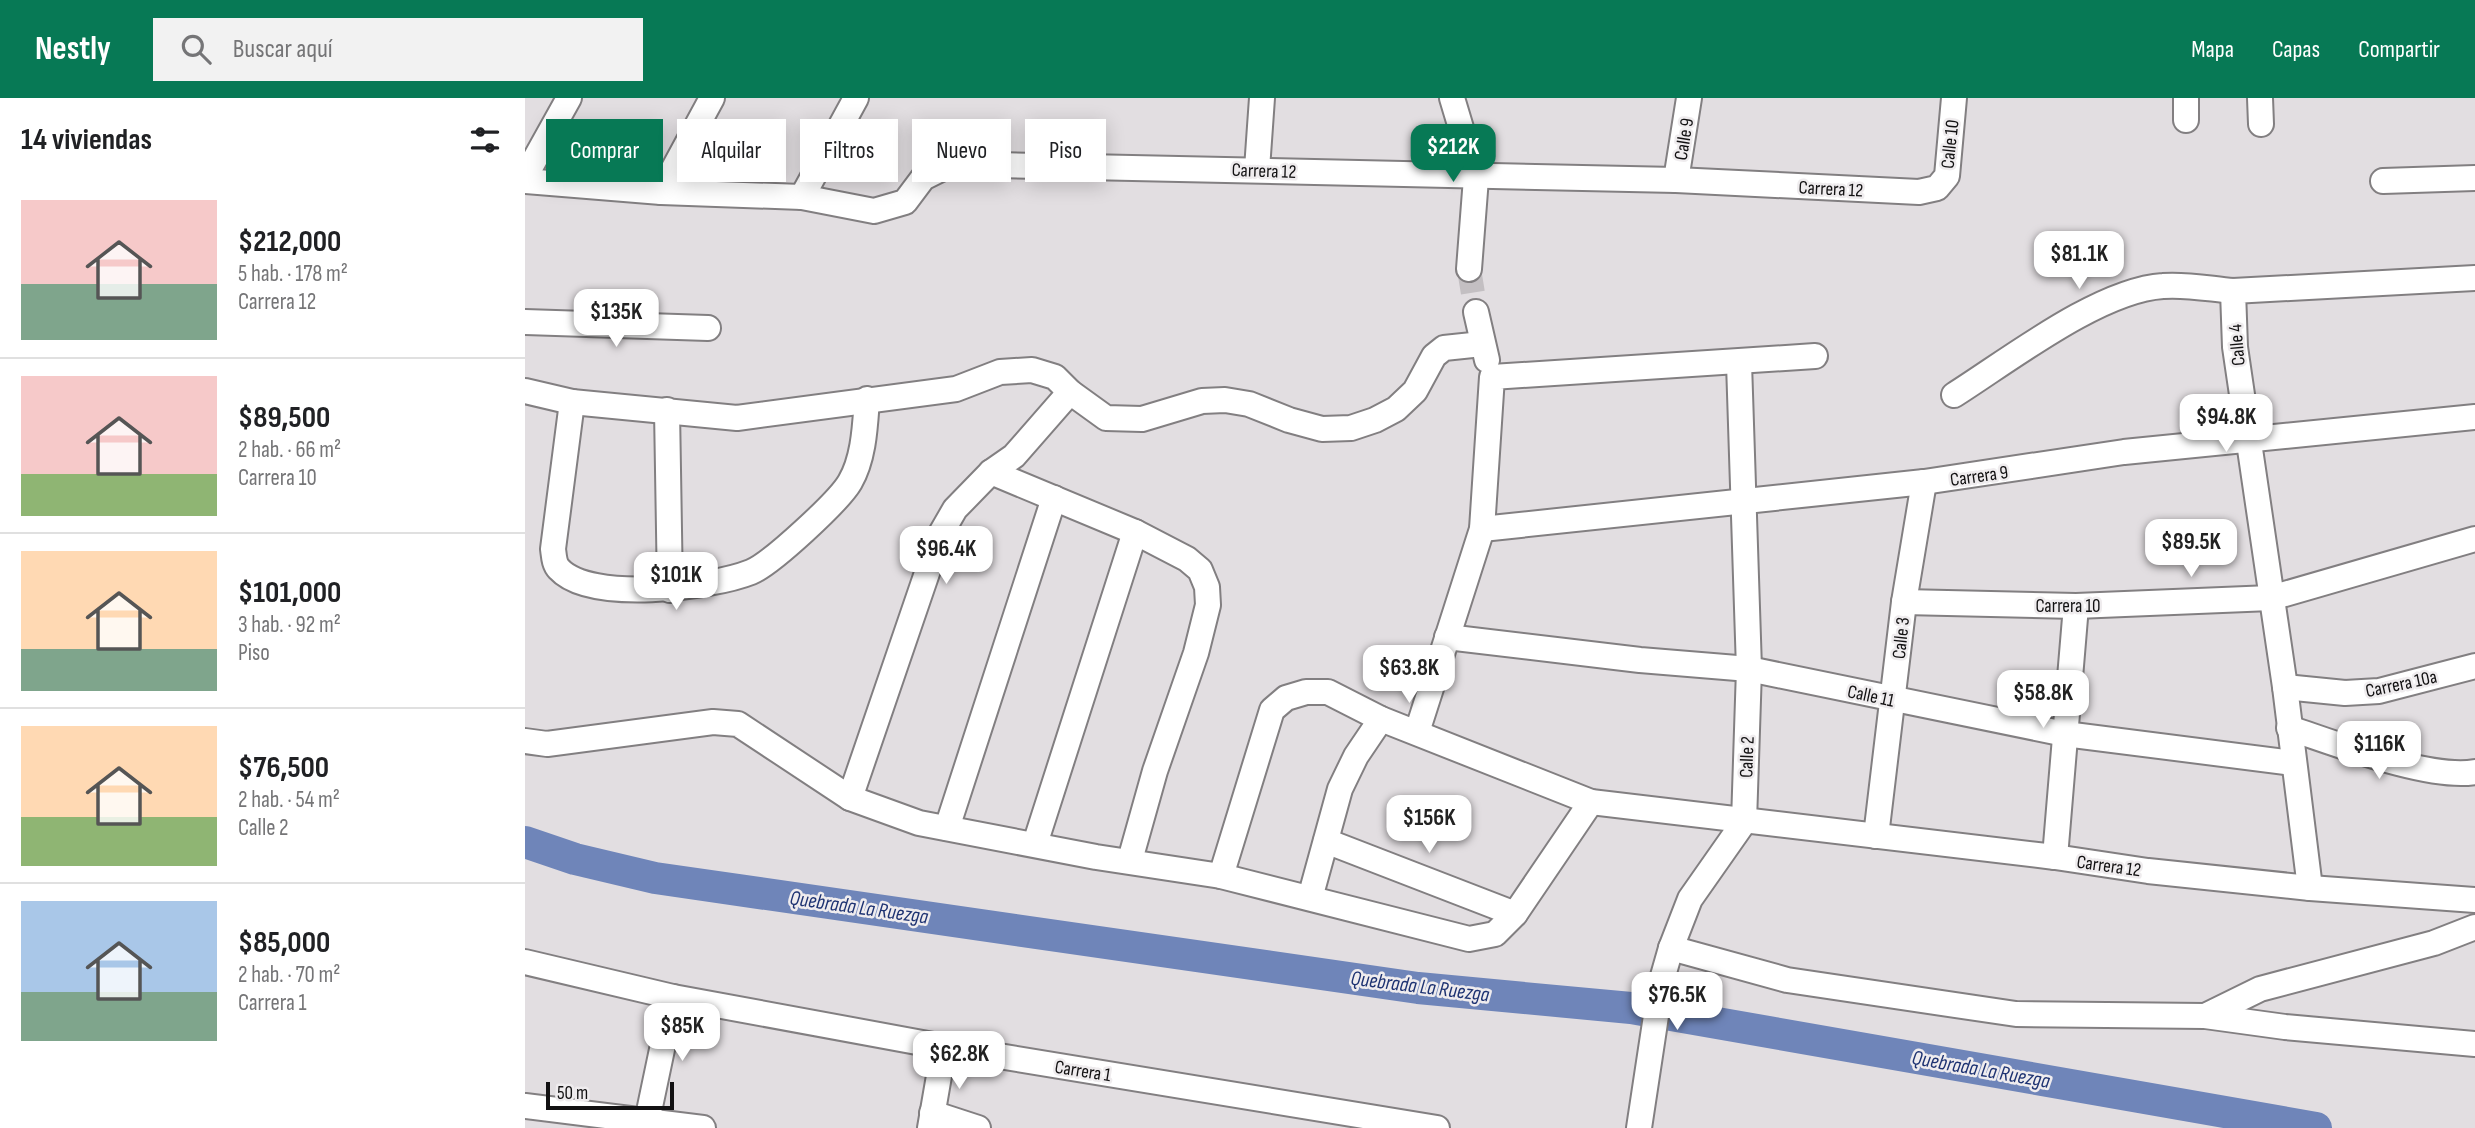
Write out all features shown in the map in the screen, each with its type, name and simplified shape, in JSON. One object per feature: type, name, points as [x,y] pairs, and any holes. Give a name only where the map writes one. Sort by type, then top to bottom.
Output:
[{"type":"street","points":[[525,179],[569,98]]},
{"type":"street","points":[[661,192],[712,98]]},
{"type":"street","points":[[802,197],[856,98]]},
{"type":"street","points":[[1257,169],[1262,98]]},
{"type":"street","points":[[1452,98],[1476,178],[1469,269]]},
{"type":"street","name":"Calle 9","points":[[1676,180],[1689,98]]},
{"type":"street","name":"Calle 10","points":[[1937,188],[1947,176],[1954,98]]},
{"type":"street","points":[[2260,98],[2261,124]]},
{"type":"street","name":"Carrera 12","points":[[525,179],[661,192],[802,197],[874,211],[905,202],[923,178],[951,164],[1257,169],[1476,178],[1676,180],[1919,192],[1937,188]]},
{"type":"street","points":[[2383,181],[2475,178]]},
{"type":"street","points":[[1954,396],[2069,322],[2135,292],[2162,286],[2233,291],[2475,278]]},
{"type":"street","name":"Calle 4","points":[[2233,291],[2235,347],[2285,687],[2310,888]]},
{"type":"street","points":[[1417,732],[1482,529],[1492,377],[1476,312]]},
{"type":"street","points":[[525,323],[708,328]]},
{"type":"street","points":[[525,391],[572,401],[737,418],[956,389],[1000,372],[1032,370],[1055,377],[1070,393],[1106,418],[1142,419],[1202,401],[1225,400],[1249,404],[1289,420],[1322,429],[1351,428],[1396,409],[1415,391],[1434,356],[1444,348],[1482,344]]},
{"type":"street","points":[[1492,377],[1815,356]]},
{"type":"street","name":"Calle 2","points":[[1739,363],[1749,669],[1744,822]]},
{"type":"street","points":[[850,797],[940,535],[955,509],[991,472],[1014,456],[1070,393]]},
{"type":"street","points":[[572,401],[553,549],[556,566],[570,578],[593,586],[670,590],[752,572],[796,538],[849,484],[859,462],[867,399]]},
{"type":"street","points":[[667,411],[670,590]]},
{"type":"street","name":"Carrera 9","points":[[1482,529],[1924,482],[2124,452],[2248,442],[2475,417]]},
{"type":"street","points":[[991,472],[1135,532],[1187,559],[1200,570],[1207,587],[1208,605],[1131,860]]},
{"type":"street","name":"Calle 3","points":[[1876,836],[1904,602],[1924,482]]},
{"type":"street","points":[[947,828],[1054,498]]},
{"type":"street","points":[[1035,844],[1135,532]]},
{"type":"street","name":"Carrera 10","points":[[1904,602],[2076,606],[2271,598],[2475,539]]},
{"type":"street","points":[[2055,857],[2076,606]]},
{"type":"street","name":"Calle 11","points":[[1447,637],[1640,660],[1749,669],[2065,734],[2293,763]]},
{"type":"street","name":"Carrera 10a","points":[[2285,687],[2345,693],[2379,691],[2475,666]]},
{"type":"street","name":"Carrera 12","points":[[1221,876],[1272,710],[1286,698],[1328,692],[1381,719],[1591,803],[2310,888],[2475,900]]},
{"type":"street","points":[[1310,898],[1340,789],[1356,756],[1381,719]]},
{"type":"street","points":[[525,741],[547,744],[713,722],[738,724],[868,807],[919,823],[1221,876],[1469,939],[1495,934],[1515,914],[1591,803]]},
{"type":"street","points":[[2289,728],[2392,761],[2462,774],[2475,772]]},
{"type":"street","points":[[1639,1128],[1661,983],[1671,948],[1690,899],[1744,822]]},
{"type":"street","points":[[1326,841],[1515,914]]},
{"type":"street","points":[[2205,1016],[2260,989],[2434,943],[2475,927]]},
{"type":"street","points":[[1671,948],[1787,980],[2016,1014],[2205,1016],[2285,1027],[2475,1044]]},
{"type":"street","name":"Carrera 1","points":[[525,962],[673,997],[1341,1120],[1437,1128]]},
{"type":"street","points":[[647,1121],[673,997]]},
{"type":"street","points":[[944,1047],[931,1120],[978,1128]]},
{"type":"street","points":[[525,1105],[703,1128]]},
{"type":"waterway","name":"Quebrada La Ruezga","points":[[525,842],[575,859],[655,878],[1418,988],[1631,1008],[2316,1128]]},
{"type":"tunnel","points":[[1469,269],[1476,312]]}]
